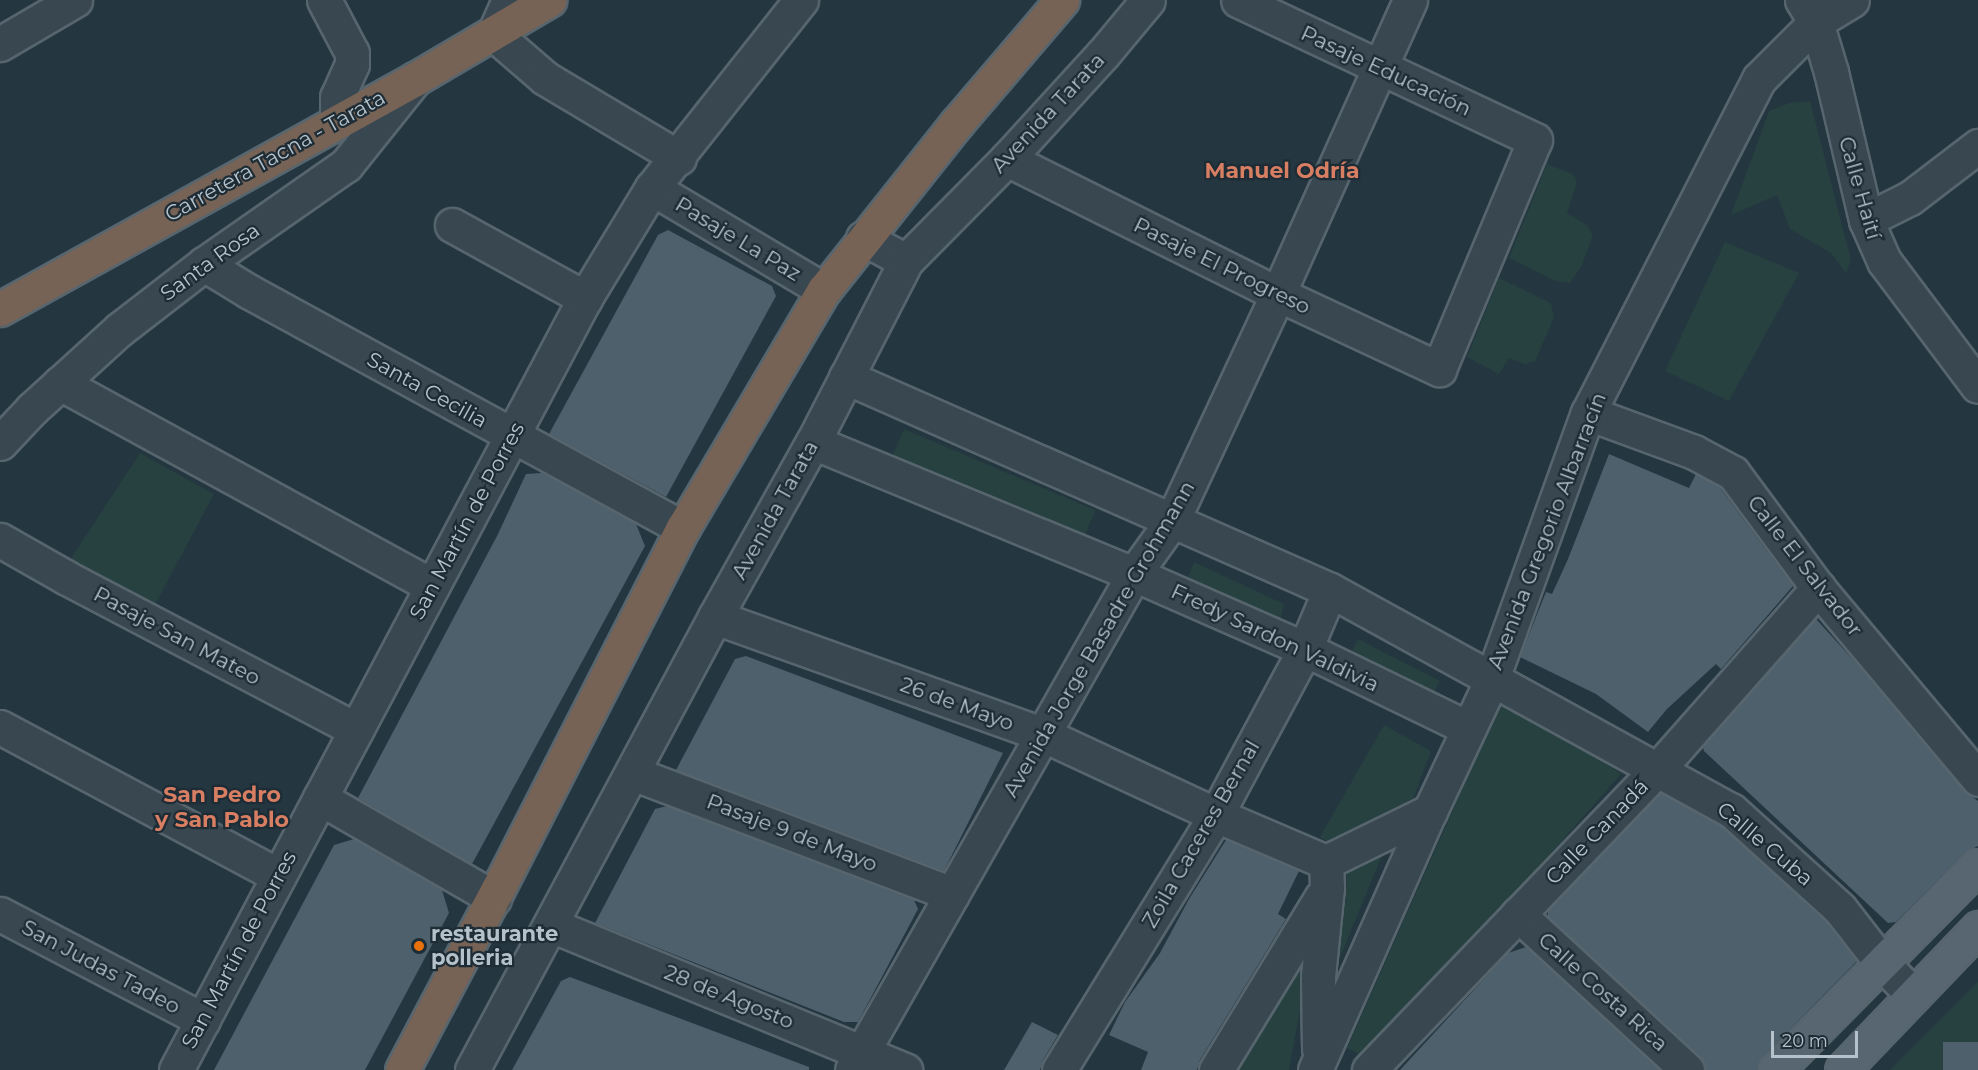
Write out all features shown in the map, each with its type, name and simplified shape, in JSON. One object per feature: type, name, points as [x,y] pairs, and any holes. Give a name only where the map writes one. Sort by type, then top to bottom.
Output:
[{"type":"highway","name":"Carretera Tacna - Tarata","points":[[0,309],[415,79],[549,0]]},
{"type":"highway","points":[[402,1070],[494,898],[683,528],[824,290],[863,238],[957,123],[1062,0]]},
{"type":"main road","points":[[1776,1070],[1978,866]]},
{"type":"main road","points":[[1842,1070],[1978,928]]},
{"type":"street","points":[[0,44],[75,0]]},
{"type":"street","points":[[324,0],[352,53],[352,64],[337,97],[337,122]]},
{"type":"street","points":[[509,0],[494,34],[545,78],[679,158]]},
{"type":"street","name":"San Martín de Porres","points":[[176,1070],[585,298],[652,188],[679,158],[737,78],[801,0]]},
{"type":"street","name":"Avenida Tarata","points":[[472,1070],[715,617],[813,442],[906,261],[1007,159],[1103,54],[1148,0]]},
{"type":"street","name":"Pasaje Educación","points":[[1238,0],[1380,69],[1535,140],[1439,369]]},
{"type":"street","name":"Avenida Jorge Basadre Grohmann","points":[[857,1060],[1134,574],[1172,521],[1278,294],[1410,0]]},
{"type":"street","name":"Avenida Gregorio Albarracín","points":[[1324,1066],[1430,811],[1492,679],[1588,413],[1759,79],[1809,11],[1852,0]]},
{"type":"street","name":"Calle Haití","points":[[1809,11],[1831,72],[1866,220],[1884,261],[1899,284],[1978,386]]},
{"type":"street","name":"Santa Rosa","points":[[0,442],[60,383],[120,329],[204,264],[346,165],[415,79]]},
{"type":"street","points":[[1866,220],[1910,198],[1978,146]]},
{"type":"street","name":"Pasaje El Progreso","points":[[1007,159],[1278,294],[1439,369]]},
{"type":"street","name":"Pasaje La Paz","points":[[652,188],[824,290]]},
{"type":"street","points":[[452,225],[585,298]]},
{"type":"street","points":[[863,238],[906,261]]},
{"type":"street","name":"Santa Cecilia","points":[[204,264],[248,291],[512,437],[683,528]]},
{"type":"street","points":[[846,377],[1330,590],[1492,679]]},
{"type":"street","points":[[60,383],[432,586]]},
{"type":"street","name":"Calle El Salvador","points":[[1588,413],[1694,452],[1733,473],[1818,588],[1978,779]]},
{"type":"street","name":"Fredy Sardon Valdivia","points":[[813,442],[1134,574],[1305,649],[1468,728]]},
{"type":"street","name":"Pasaje San Mateo","points":[[0,540],[65,577],[356,730]]},
{"type":"street","name":"Calle Canadá","points":[[1369,1070],[1658,769],[1818,588]]},
{"type":"street","name":"Zoila Caceres Bernal","points":[[1059,1070],[1216,815],[1305,649],[1330,590]]},
{"type":"street","name":"26 de Mayo","points":[[715,617],[1044,735],[1216,815],[1327,875]]},
{"type":"street","name":"Callle Cuba","points":[[1492,679],[1731,810],[1840,909],[1882,963],[1913,995]]},
{"type":"street","points":[[0,727],[279,876]]},
{"type":"street","name":"Pasaje 9 de Mayo","points":[[632,773],[952,894]]},
{"type":"street","points":[[320,798],[494,898]]},
{"type":"street","points":[[1216,1070],[1327,875],[1430,811]]},
{"type":"street","points":[[1324,1066],[1318,976],[1327,875]]},
{"type":"street","name":"San Judas Tadeo","points":[[0,914],[203,1020]]},
{"type":"street","name":"Calle Costa Rica","points":[[1518,914],[1687,1070]]},
{"type":"street","name":"28 de Agosto","points":[[551,925],[857,1060],[905,1070]]},
{"type":"green space","points":[[1810,101],[1851,260],[1846,273],[1831,253],[1790,229],[1777,195],[1731,215],[1769,111],[1789,103]]},
{"type":"green space","points":[[1547,164],[1574,175],[1577,183],[1567,213],[1588,226],[1593,236],[1581,267],[1570,283],[1556,281],[1509,258]]},
{"type":"green space","points":[[1725,242],[1799,273],[1729,401],[1665,371]]},
{"type":"green space","points":[[1499,278],[1551,303],[1554,318],[1535,361],[1525,364],[1509,358],[1499,374],[1467,357]]},
{"type":"green space","points":[[904,429],[1095,510],[1082,542],[891,460]]},
{"type":"green space","points":[[140,453],[214,494],[150,614],[64,569]]},
{"type":"green space","points":[[1194,562],[1284,604],[1279,627],[1184,586]]},
{"type":"green space","points":[[1358,639],[1440,681],[1432,697],[1350,655]]},
{"type":"green space","points":[[1505,693],[1621,774],[1369,1060],[1347,1048]]},
{"type":"green space","points":[[1384,725],[1431,751],[1413,799],[1328,842],[1320,837]]},
{"type":"green space","points":[[1386,846],[1326,991],[1345,904],[1347,873]]},
{"type":"green space","points":[[1313,940],[1289,1070],[1232,1070]]},
{"type":"green space","points":[[1978,982],[1978,1070],[1890,1070]]},
{"type":"building","points":[[668,230],[772,286],[776,296],[666,497],[549,434],[658,235]]},
{"type":"building","points":[[1609,454],[1689,488],[1696,474],[1720,488],[1793,586],[1721,669],[1716,664],[1667,709],[1648,732],[1596,694],[1520,657],[1546,592],[1552,594],[1568,559]]},
{"type":"building","points":[[542,473],[636,524],[645,546],[472,864],[358,798],[497,536],[526,474]]},
{"type":"building","points":[[1816,619],[1858,665],[1964,791],[1978,801],[1978,846],[1965,853],[1896,922],[1888,923],[1704,751],[1703,747]]},
{"type":"building","points":[[746,656],[1003,753],[944,871],[676,770],[735,659]]},
{"type":"building","points":[[1661,793],[1720,825],[1826,922],[1857,961],[1763,1057],[1758,1070],[1705,1070],[1700,1056],[1548,917],[1548,911]]},
{"type":"building","points":[[667,806],[914,900],[918,909],[858,1022],[844,1022],[595,923],[655,809]]},
{"type":"building","points":[[354,839],[442,890],[449,913],[365,1070],[214,1070],[334,845]]},
{"type":"building","points":[[1226,840],[1299,871],[1278,914],[1286,919],[1200,1060],[1197,1070],[1141,1070],[1148,1052],[1109,1035],[1125,1002],[1160,953],[1189,899]]},
{"type":"building","points":[[1526,947],[1659,1070],[1400,1070],[1508,953]]},
{"type":"building","points":[[570,977],[809,1067],[809,1070],[512,1070],[561,981]]},
{"type":"building","points":[[1032,1022],[1058,1035],[1043,1060],[1040,1070],[1004,1070]]},
{"type":"building","points":[[1943,1042],[1978,1042],[1978,1070],[1943,1070]]},
{"type":"place","name":"restaurante polleria","points":[[419,946]]},
{"type":"district","name":"Manuel Odría","points":[[1282,171]]},
{"type":"district","name":"San Pedro y San Pablo","points":[[222,806]]}]
